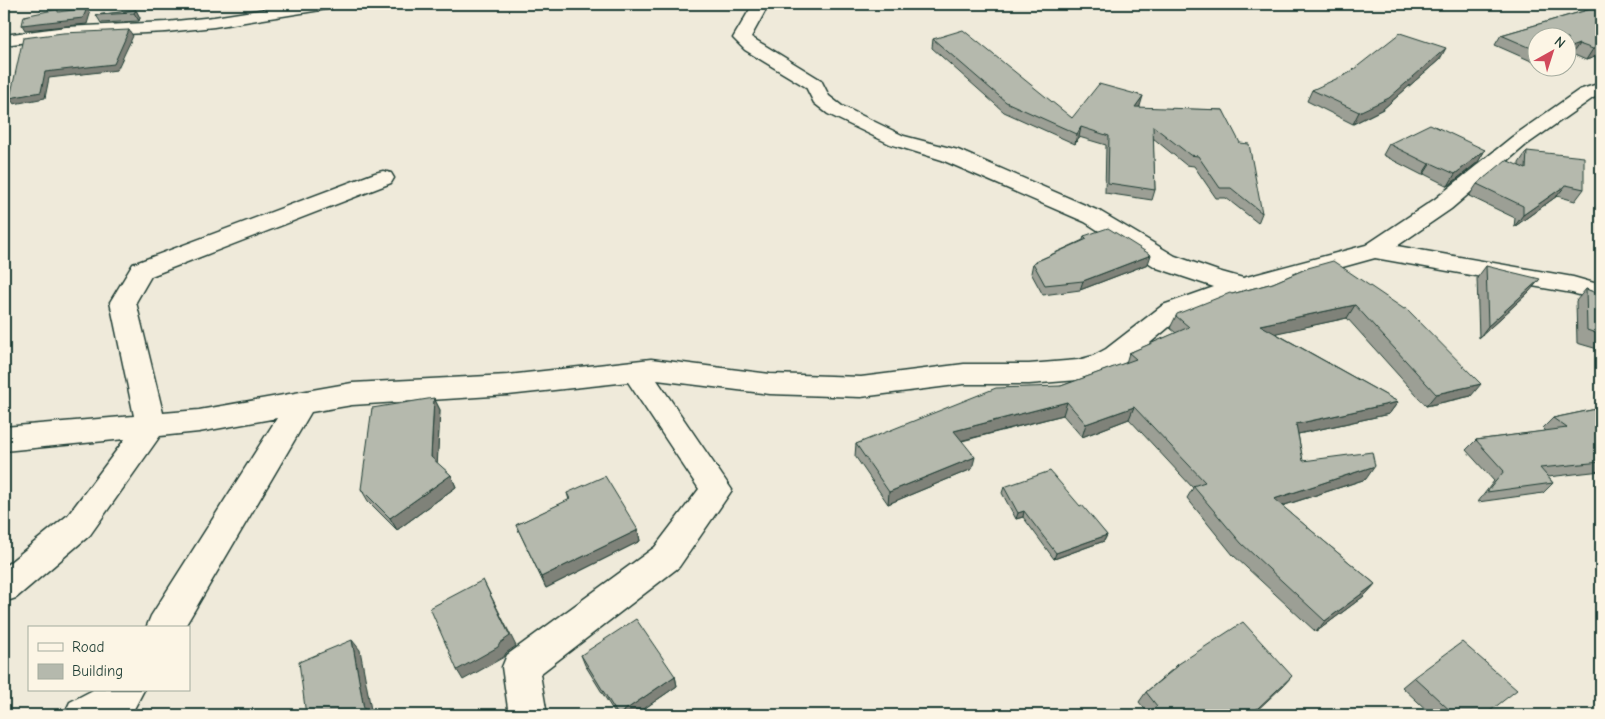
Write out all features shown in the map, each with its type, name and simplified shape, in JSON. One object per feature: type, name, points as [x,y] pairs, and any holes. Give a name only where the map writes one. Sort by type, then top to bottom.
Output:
[{"type":"street","points":[[4,40],[66,32],[166,27],[214,22],[327,4]]},
{"type":"street","points":[[761,4],[742,38],[751,46],[814,84],[821,99],[835,110],[897,140],[950,154],[1093,217],[1166,262],[1211,278],[1243,286]]},
{"type":"street","points":[[4,439],[199,421],[352,394],[508,385],[651,369],[770,384],[861,387],[964,374],[1029,374],[1078,370],[1101,364],[1116,356],[1135,342],[1156,322],[1172,312],[1243,286],[1375,250],[1443,204],[1519,141],[1586,94],[1601,89]]},
{"type":"street","points":[[4,587],[79,525],[151,426],[123,302],[142,270],[383,178]]},
{"type":"street","points":[[1375,250],[1573,285],[1601,293]]},
{"type":"street","points":[[528,715],[520,667],[667,557],[716,490],[636,371]]},
{"type":"street","points":[[165,626],[302,403]]},
{"type":"street","points":[[83,715],[122,696],[124,692]]},
{"type":"building","points":[[1601,6],[1601,47],[1593,49],[1578,44],[1578,28],[1528,28],[1528,47],[1501,35]]},
{"type":"building","points":[[87,8],[83,18],[22,25],[24,16],[58,9],[58,12]]},
{"type":"building","points":[[136,10],[134,13],[96,15]]},
{"type":"building","points":[[129,30],[114,64],[45,72],[41,92],[10,98],[23,38],[63,33]]},
{"type":"building","points":[[963,30],[1072,118],[1099,84],[1143,96],[1135,107],[1223,110],[1240,143],[1249,144],[1262,213],[1231,188],[1220,188],[1198,156],[1190,155],[1153,126],[1155,190],[1108,183],[1109,136],[1081,127],[1077,134],[1006,102],[933,39]]},
{"type":"building","points":[[1400,33],[1446,48],[1389,98],[1359,112],[1312,90],[1349,73]]},
{"type":"building","points":[[1430,124],[1485,150],[1455,174],[1431,163],[1429,164],[1389,144]]},
{"type":"building","points":[[1527,151],[1584,157],[1584,189],[1566,185],[1523,215],[1523,206],[1477,184],[1506,160],[1526,169]]},
{"type":"building","points":[[1108,228],[1151,255],[1083,281],[1045,285],[1033,263],[1087,239],[1084,236]]},
{"type":"building","points":[[1333,261],[1404,309],[1406,308],[1481,384],[1436,394],[1355,305],[1260,325],[1398,402],[1296,424],[1303,461],[1372,452],[1375,466],[1274,499],[1375,584],[1325,621],[1241,543],[1193,486],[1205,482],[1134,407],[1086,424],[1067,402],[954,431],[975,457],[889,492],[856,444],[996,388],[1061,386],[1136,359],[1129,353],[1189,327],[1176,316],[1177,314],[1230,293],[1273,283],[1308,268]]},
{"type":"building","points":[[1486,266],[1540,279],[1488,326]]},
{"type":"building","points":[[1586,289],[1601,295],[1601,335],[1587,330]]},
{"type":"building","points":[[434,398],[431,457],[451,475],[390,518],[361,489],[372,408]]},
{"type":"building","points":[[1601,408],[1601,462],[1540,468],[1553,483],[1487,492],[1504,471],[1476,440],[1567,428],[1553,418]]},
{"type":"building","points":[[1050,471],[1107,535],[1056,553],[1024,511],[1018,513],[1004,487]]},
{"type":"building","points":[[605,476],[638,530],[541,577],[516,525],[570,499],[567,493]]},
{"type":"building","points":[[483,580],[510,636],[500,643],[498,647],[457,670],[430,608]]},
{"type":"building","points":[[636,619],[675,676],[618,715],[581,655]]},
{"type":"building","points":[[1243,622],[1292,676],[1249,715],[1145,715],[1157,706],[1146,692],[1177,665]]},
{"type":"building","points":[[352,640],[365,715],[306,715],[299,662]]},
{"type":"building","points":[[1462,642],[1517,690],[1485,715],[1455,715],[1414,677]]}]
